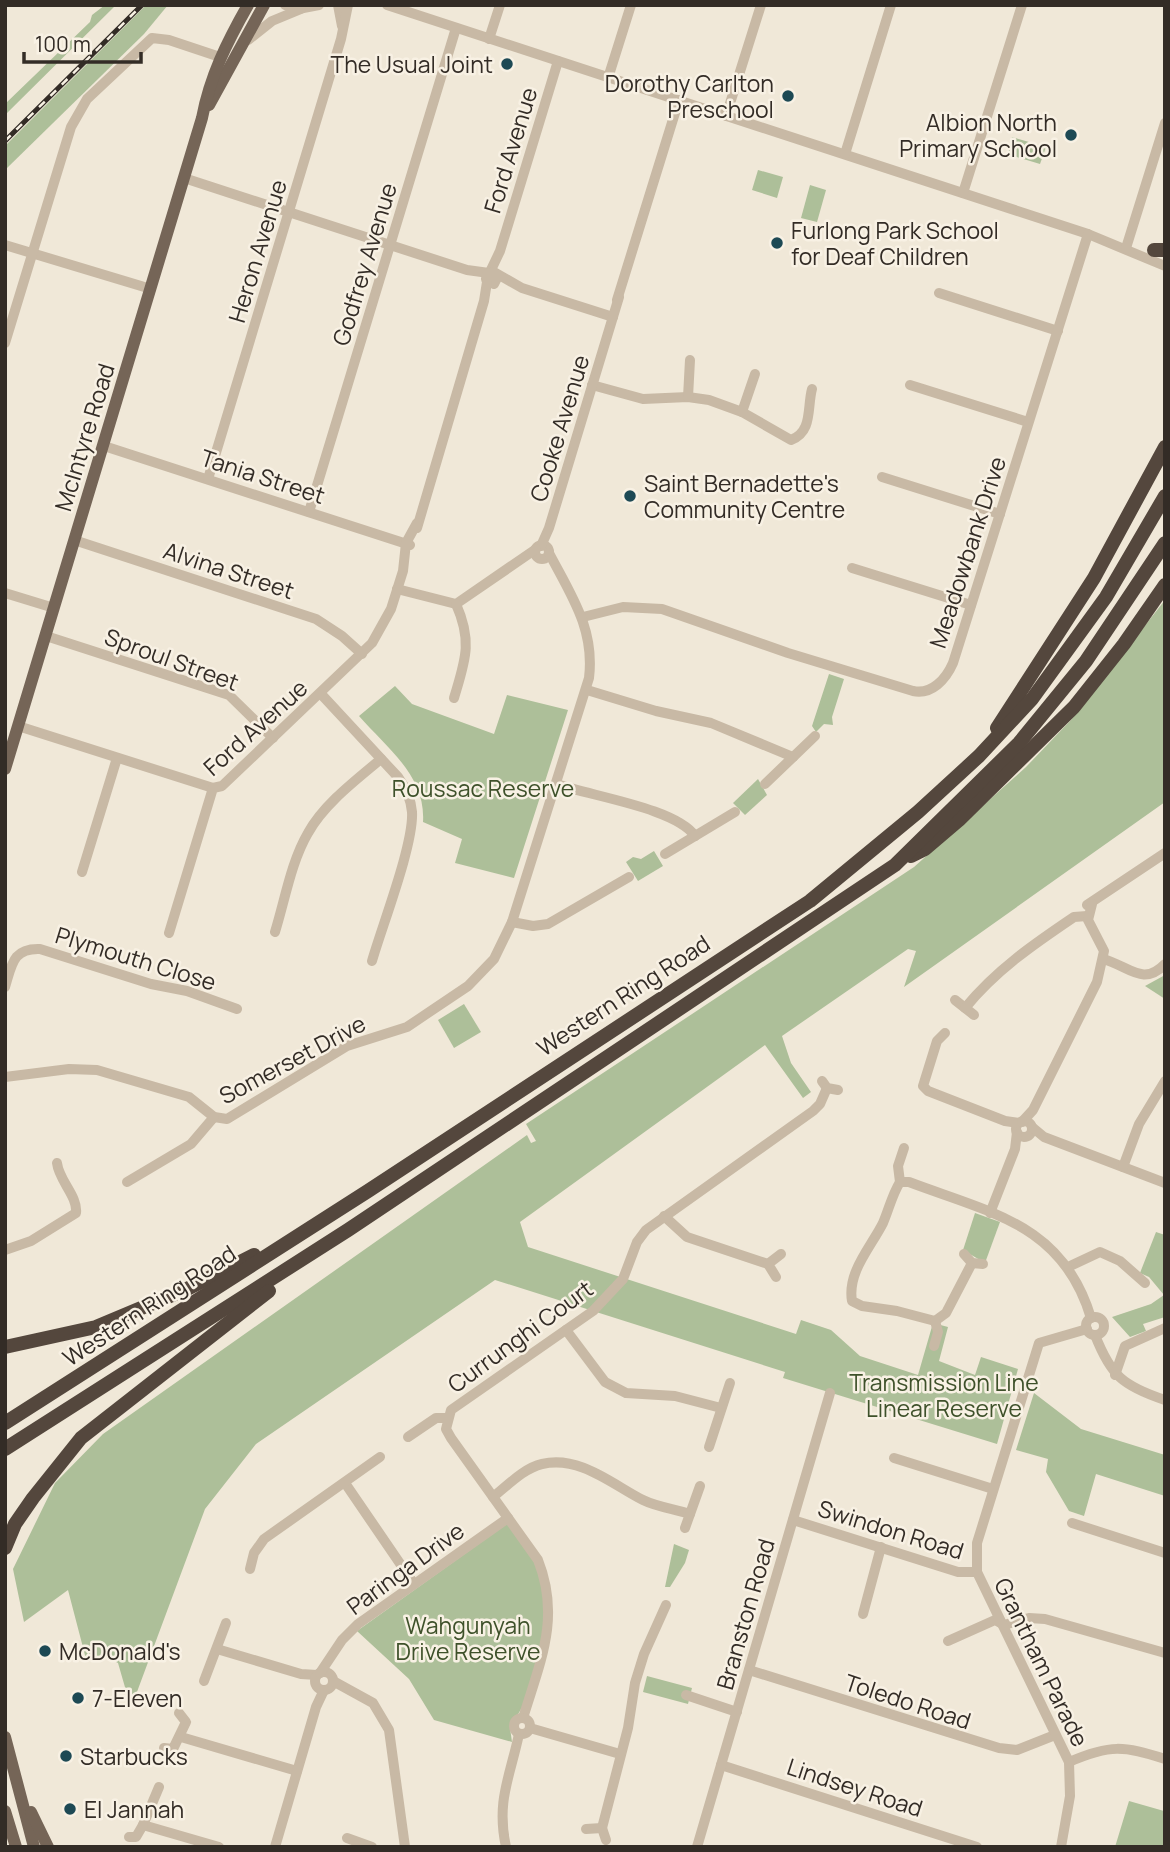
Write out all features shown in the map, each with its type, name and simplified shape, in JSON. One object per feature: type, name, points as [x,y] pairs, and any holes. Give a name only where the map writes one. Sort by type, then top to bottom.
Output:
[{"type":"highway","points":[[979,756],[1094,579],[1165,447]]},
{"type":"highway","name":"Western Ring Road","points":[[5,1423],[368,1191],[810,901],[918,812],[979,756],[1059,666],[1106,597],[1165,496]]},
{"type":"highway","name":"Western Ring Road","points":[[5,1449],[348,1230],[895,865],[1019,743],[1086,661],[1165,543]]},
{"type":"highway","points":[[895,865],[934,841],[1048,733],[1124,643],[1165,585]]},
{"type":"highway","points":[[5,1347],[96,1327],[136,1311],[275,1245],[368,1191]]},
{"type":"highway","points":[[5,1548],[15,1524],[33,1498],[61,1460],[92,1428],[348,1230]]},
{"type":"highway","points":[[5,1561],[33,1498]]},
{"type":"main road","name":"McIntyre Road","points":[[5,769],[104,446],[208,91],[220,57],[248,5]]},
{"type":"main road","name":"McIntyre Road","points":[[202,118],[264,5]]},
{"type":"main road","points":[[5,1737],[34,1847]]},
{"type":"main road","points":[[21,1793],[48,1847]]},
{"type":"main road","points":[[6,1820],[16,1847]]},
{"type":"street","points":[[285,5],[301,9]]},
{"type":"street","points":[[240,47],[270,22],[301,9],[319,5]]},
{"type":"street","name":"Heron Avenue","points":[[338,5],[342,34]]},
{"type":"street","name":"Heron Avenue","points":[[208,479],[342,34],[348,5]]},
{"type":"street","points":[[387,5],[1088,234],[1165,265]]},
{"type":"street","points":[[489,39],[500,5]]},
{"type":"street","points":[[608,78],[631,5]]},
{"type":"street","points":[[726,116],[761,5]]},
{"type":"street","points":[[845,154],[891,5]]},
{"type":"street","points":[[963,193],[1022,5]]},
{"type":"street","name":"Godfrey Avenue","points":[[309,512],[456,28]]},
{"type":"street","points":[[5,344],[71,127],[87,99],[152,38],[169,40],[220,57]]},
{"type":"street","name":"Ford Avenue","points":[[169,933],[213,788],[222,786],[321,694],[362,654],[385,621],[410,556],[408,544],[417,523],[558,61]]},
{"type":"street","name":"Cooke Avenue","points":[[543,552],[606,339],[610,316],[619,297],[679,100]]},
{"type":"street","points":[[1126,248],[1165,123]]},
{"type":"street","points":[[184,178],[610,316]]},
{"type":"street","name":"Meadowbank Drive","points":[[583,617],[622,607],[662,610],[788,653],[919,692],[935,687],[949,670],[971,605],[1088,234]]},
{"type":"street","points":[[5,245],[151,289]]},
{"type":"street","points":[[1126,248],[1161,250]]},
{"type":"street","points":[[939,293],[1058,331]]},
{"type":"street","points":[[688,397],[690,360]]},
{"type":"street","points":[[742,412],[755,374]]},
{"type":"street","points":[[910,385],[1028,422]]},
{"type":"street","points":[[592,386],[643,399],[688,397],[721,404],[742,412],[787,440],[795,439],[807,424],[812,389]]},
{"type":"street","name":"Tania Street","points":[[104,446],[408,544]]},
{"type":"street","points":[[882,477],[1000,514]]},
{"type":"street","name":"Alvina Street","points":[[75,540],[316,619],[362,654]]},
{"type":"street","points":[[397,589],[456,604],[521,561],[543,552]]},
{"type":"street","name":"Somerset Drive","points":[[5,1077],[77,1069],[106,1072],[190,1097],[214,1117],[227,1119],[347,1046],[407,1027],[483,973],[503,944],[512,922],[587,690],[590,655],[583,617],[559,572],[543,552]]},
{"type":"street","points":[[852,568],[971,605]]},
{"type":"street","points":[[5,593],[54,608]]},
{"type":"street","points":[[454,698],[467,644],[467,632],[456,604]]},
{"type":"street","name":"Sproul Street","points":[[46,636],[229,695],[273,738]]},
{"type":"street","points":[[587,690],[656,711],[712,723],[793,757]]},
{"type":"street","points":[[321,694],[405,787],[412,821],[372,961]]},
{"type":"street","points":[[19,726],[213,788]]},
{"type":"street","points":[[765,784],[815,736]]},
{"type":"street","points":[[82,872],[117,758]]},
{"type":"street","points":[[275,932],[300,850],[309,831],[322,814],[381,759]]},
{"type":"street","points":[[557,784],[603,799],[640,805],[685,825],[695,836]]},
{"type":"street","points":[[665,853],[735,812]]},
{"type":"street","points":[[965,1007],[988,980],[1009,962],[1071,919],[1085,916],[1092,904],[1165,853]]},
{"type":"street","points":[[512,922],[533,926],[548,924],[629,877]]},
{"type":"street","points":[[990,1213],[1024,1129],[1097,982],[1104,950],[1085,916]]},
{"type":"street","name":"Plymouth Close","points":[[5,987],[14,957],[22,950],[40,949],[151,985],[187,991],[237,1009]]},
{"type":"street","points":[[1103,959],[1146,977],[1154,975],[1165,964]]},
{"type":"street","points":[[955,1000],[974,1015]]},
{"type":"street","points":[[947,1031],[937,1041],[923,1086],[928,1091],[1165,1183]]},
{"type":"street","name":"Somerset Drive","points":[[5,1072],[21,1075]]},
{"type":"street","points":[[1123,1167],[1139,1124],[1165,1081]]},
{"type":"street","name":"Currunghi Court","points":[[408,1437],[436,1419],[447,1418],[451,1410],[566,1330],[610,1294],[623,1279],[637,1242],[646,1230],[813,1111],[820,1104],[829,1086]]},
{"type":"street","points":[[127,1182],[191,1144],[214,1117]]},
{"type":"street","points":[[904,1148],[898,1169],[900,1182],[885,1219],[862,1258],[851,1292],[852,1301],[862,1306],[897,1311],[935,1321]]},
{"type":"street","points":[[5,1250],[31,1241],[77,1210],[60,1177],[57,1163]]},
{"type":"street","points":[[900,1182],[909,1182],[990,1213],[1040,1236],[1068,1267],[1091,1318],[1091,1332],[1115,1375],[1138,1391],[1165,1400]]},
{"type":"street","points":[[664,1216],[687,1237],[768,1264],[776,1277]]},
{"type":"street","points":[[1068,1267],[1100,1252],[1120,1261],[1145,1283]]},
{"type":"street","points":[[768,1264],[780,1254]]},
{"type":"street","points":[[935,1321],[946,1313],[978,1263],[964,1254]]},
{"type":"street","points":[[1091,1318],[1100,1318],[1104,1323],[1102,1332],[1091,1332]]},
{"type":"street","points":[[934,1346],[938,1332],[935,1321]]},
{"type":"street","points":[[1115,1375],[1125,1346],[1165,1328]]},
{"type":"street","points":[[566,1330],[605,1382],[626,1392],[675,1396],[721,1408]]},
{"type":"street","name":"Grantham Parade","points":[[1061,1847],[1070,1796],[1069,1762],[977,1572],[977,1543],[1039,1343],[1091,1332]]},
{"type":"street","points":[[709,1447],[730,1383]]},
{"type":"street","name":"Branston Road","points":[[697,1847],[830,1393]]},
{"type":"street","points":[[447,1418],[446,1429],[451,1438],[538,1560],[549,1600],[547,1634],[523,1718],[514,1725],[519,1734],[501,1801],[506,1847]]},
{"type":"street","points":[[250,1569],[254,1553],[264,1539],[380,1457]]},
{"type":"street","points":[[894,1458],[993,1489]]},
{"type":"street","points":[[493,1497],[528,1469],[559,1463],[608,1477],[643,1500],[690,1514]]},
{"type":"street","points":[[345,1483],[414,1584]]},
{"type":"street","points":[[685,1528],[701,1486]]},
{"type":"street","name":"Paringa Drive","points":[[275,1847],[332,1657],[352,1629],[508,1518]]},
{"type":"street","name":"Swindon Road","points":[[793,1520],[958,1572],[977,1572]]},
{"type":"street","points":[[1072,1523],[1165,1552]]},
{"type":"street","points":[[863,1614],[881,1547]]},
{"type":"street","points":[[606,1840],[602,1828],[640,1667],[666,1605]]},
{"type":"street","points":[[948,1641],[995,1620],[1004,1625],[1029,1618],[1045,1619],[1165,1653]]},
{"type":"street","points":[[204,1681],[226,1623]]},
{"type":"street","points":[[217,1649],[346,1687],[373,1703],[389,1730],[405,1847]]},
{"type":"street","name":"Toledo Road","points":[[749,1670],[999,1748],[1017,1750],[1055,1735]]},
{"type":"street","points":[[686,1695],[737,1712]]},
{"type":"street","points":[[164,1748],[173,1749],[181,1737],[186,1722],[179,1713]]},
{"type":"street","points":[[519,1734],[527,1733],[530,1728],[523,1718]]},
{"type":"street","points":[[530,1728],[620,1754]]},
{"type":"street","points":[[181,1737],[297,1771]]},
{"type":"street","points":[[1069,1762],[1111,1747],[1126,1747],[1165,1759]]},
{"type":"street","name":"Lindsey Road","points":[[721,1765],[977,1847]]},
{"type":"street","points":[[129,1837],[136,1837],[159,1787]]},
{"type":"street","points":[[143,1825],[219,1847]]},
{"type":"street","points":[[586,1829],[602,1828]]},
{"type":"street","points":[[347,1838],[372,1847]]},
{"type":"green space","points":[[105,5],[116,5],[5,115],[5,104]]},
{"type":"green space","points":[[146,5],[168,5],[144,34],[5,170],[5,146]]},
{"type":"green space","points":[[1012,137],[1046,147],[1040,164],[1007,154]]},
{"type":"green space","points":[[758,170],[783,177],[777,198],[752,190]]},
{"type":"green space","points":[[810,185],[826,190],[817,222],[801,218]]},
{"type":"green space","points":[[1165,600],[1165,802],[904,987],[916,951],[908,949],[782,1036],[791,1063],[811,1092],[803,1098],[765,1045],[520,1222],[528,1247],[796,1334],[801,1320],[831,1330],[860,1356],[918,1375],[933,1323],[948,1327],[939,1361],[975,1375],[981,1357],[1018,1369],[997,1444],[783,1378],[785,1372],[495,1280],[256,1444],[205,1509],[131,1708],[118,1663],[103,1655],[86,1659],[68,1590],[24,1622],[13,1569],[55,1483],[103,1434],[527,1135],[531,1143],[536,1141],[526,1124],[914,867],[1026,767],[1071,720]]},
{"type":"green space","points":[[829,674],[844,679],[832,717],[833,725],[824,724],[816,732],[812,726]]},
{"type":"green space","name":"Roussac Reserve","points":[[395,686],[412,704],[494,734],[507,695],[568,710],[514,878],[455,863],[462,839],[423,822],[418,791],[411,777],[392,751],[359,716]]},
{"type":"green space","points":[[758,779],[767,795],[745,815],[733,803]]},
{"type":"green space","points":[[654,851],[663,866],[638,881],[626,862],[633,857],[641,859]]},
{"type":"green space","points":[[1165,975],[1165,999],[1145,986]]},
{"type":"green space","points":[[464,1004],[481,1032],[454,1048],[438,1020]]},
{"type":"green space","points":[[975,1213],[1000,1222],[985,1263],[963,1250]]},
{"type":"green space","points":[[1156,1232],[1165,1235],[1165,1317],[1143,1324],[1146,1331],[1130,1337],[1112,1317],[1151,1304],[1164,1295],[1149,1277],[1140,1273]]},
{"type":"green space","name":"Transmission Line Linear Reserve","points":[[1034,1393],[1081,1429],[1165,1455],[1165,1496],[1096,1474],[1084,1516],[1069,1511],[1046,1472],[1048,1459],[1016,1450]]},
{"type":"green space","name":"Wahgunyah Drive Reserve","points":[[508,1523],[536,1564],[547,1602],[541,1645],[524,1704],[510,1728],[512,1742],[434,1720],[409,1679],[357,1631]]},
{"type":"green space","points":[[674,1544],[689,1550],[685,1563],[670,1587],[665,1587]]},
{"type":"green space","points":[[647,1676],[692,1688],[688,1704],[643,1692]]},
{"type":"green space","points":[[1129,1801],[1164,1811],[1165,1809],[1165,1847],[1115,1847]]},
{"type":"railway","points":[[5,141],[142,5]]},
{"type":"place","name":"The Usual Joint","points":[[507,64]]},
{"type":"place","name":"Dorothy Carlton Preschool","points":[[788,96]]},
{"type":"place","name":"Albion North Primary School","points":[[1071,135]]},
{"type":"place","name":"Furlong Park School for Deaf Children","points":[[777,243]]},
{"type":"place","name":"Saint Bernadette's Community Centre","points":[[630,496]]},
{"type":"place","name":"McDonald's","points":[[45,1651]]},
{"type":"place","name":"7-Eleven","points":[[78,1698]]},
{"type":"place","name":"Starbucks","points":[[66,1756]]},
{"type":"place","name":"El Jannah","points":[[70,1809]]}]
